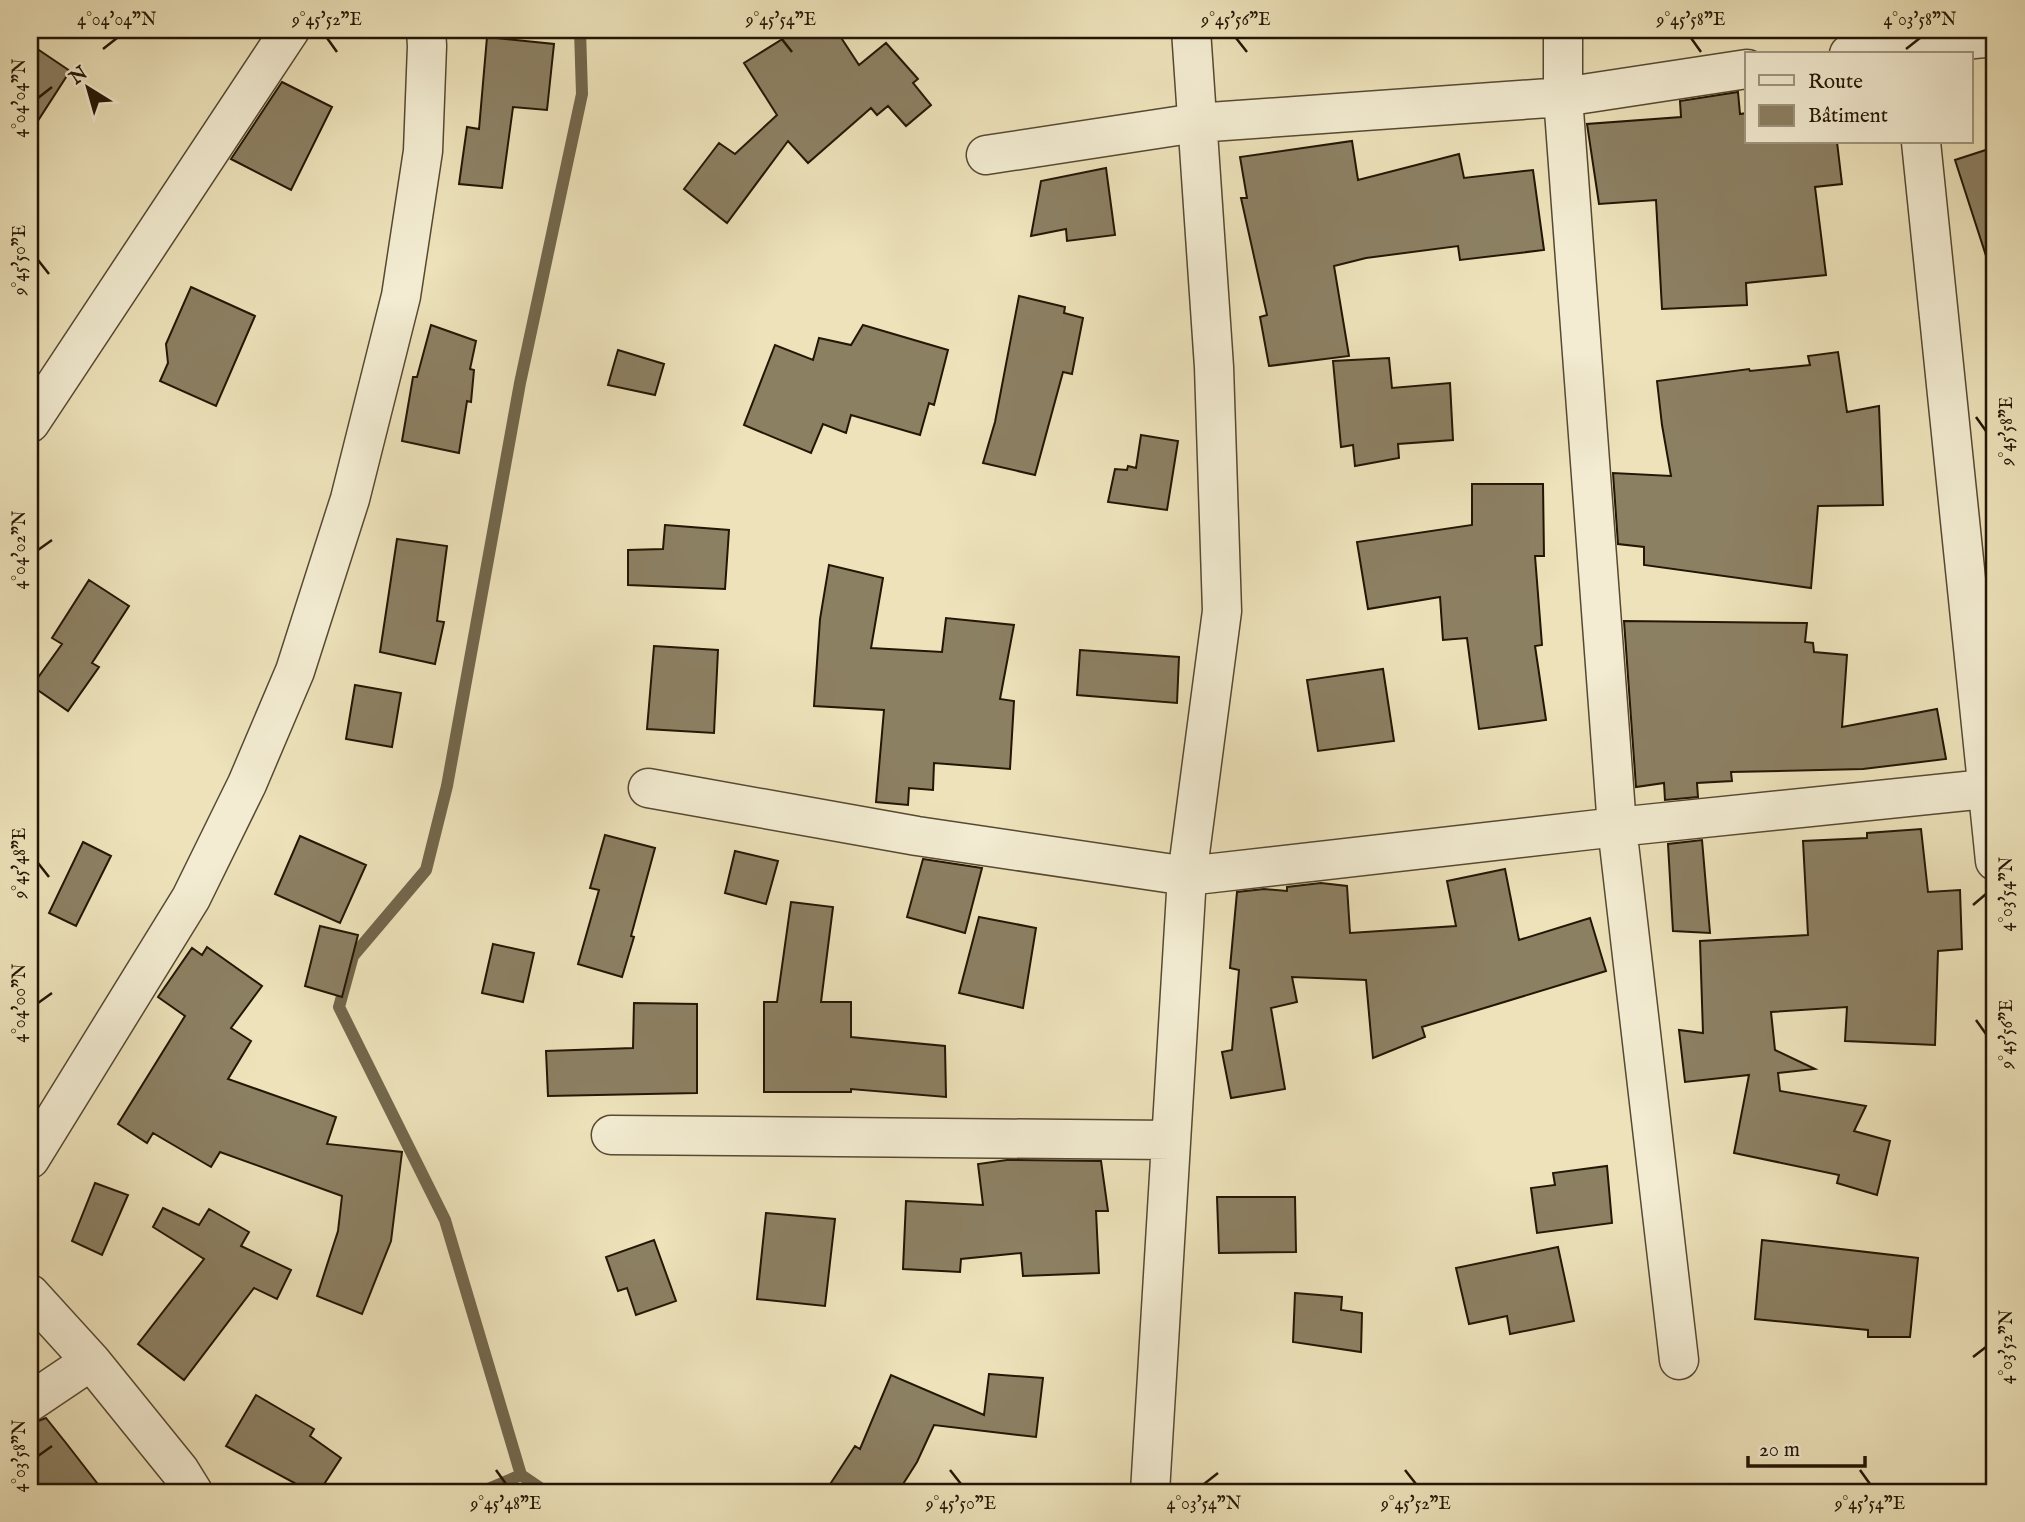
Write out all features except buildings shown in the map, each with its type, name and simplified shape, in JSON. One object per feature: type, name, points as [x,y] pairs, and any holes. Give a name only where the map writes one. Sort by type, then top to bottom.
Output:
[{"type":"street","points":[[30,423],[290,30]]},
{"type":"street","points":[[30,1159],[191,898],[247,784],[295,671],[350,499],[401,296],[423,151],[428,46],[426,30]]},
{"type":"street","points":[[1150,1492],[1187,876],[1222,611],[1214,367],[1191,30]]},
{"type":"street","points":[[1563,30],[1563,97],[1617,827],[1679,1360]]},
{"type":"street","points":[[1860,52],[1911,43],[1995,37]]},
{"type":"street","points":[[986,155],[1196,123],[1563,97],[1745,69]]},
{"type":"street","points":[[1921,144],[1991,789],[1995,861]]},
{"type":"street","points":[[648,788],[917,836],[1187,876],[1617,827],[1991,789]]},
{"type":"street","points":[[611,1135],[1171,1140]]},
{"type":"street","points":[[30,1294],[91,1361],[180,1471],[193,1492]]},
{"type":"street","points":[[30,1402],[91,1361]]},
{"type":"waterway","points":[[546,1492],[521,1475],[445,1220],[339,1007],[353,956],[426,870],[447,786],[520,383],[582,94],[580,30]]},
{"type":"waterway","points":[[481,1492],[521,1475]]}]
